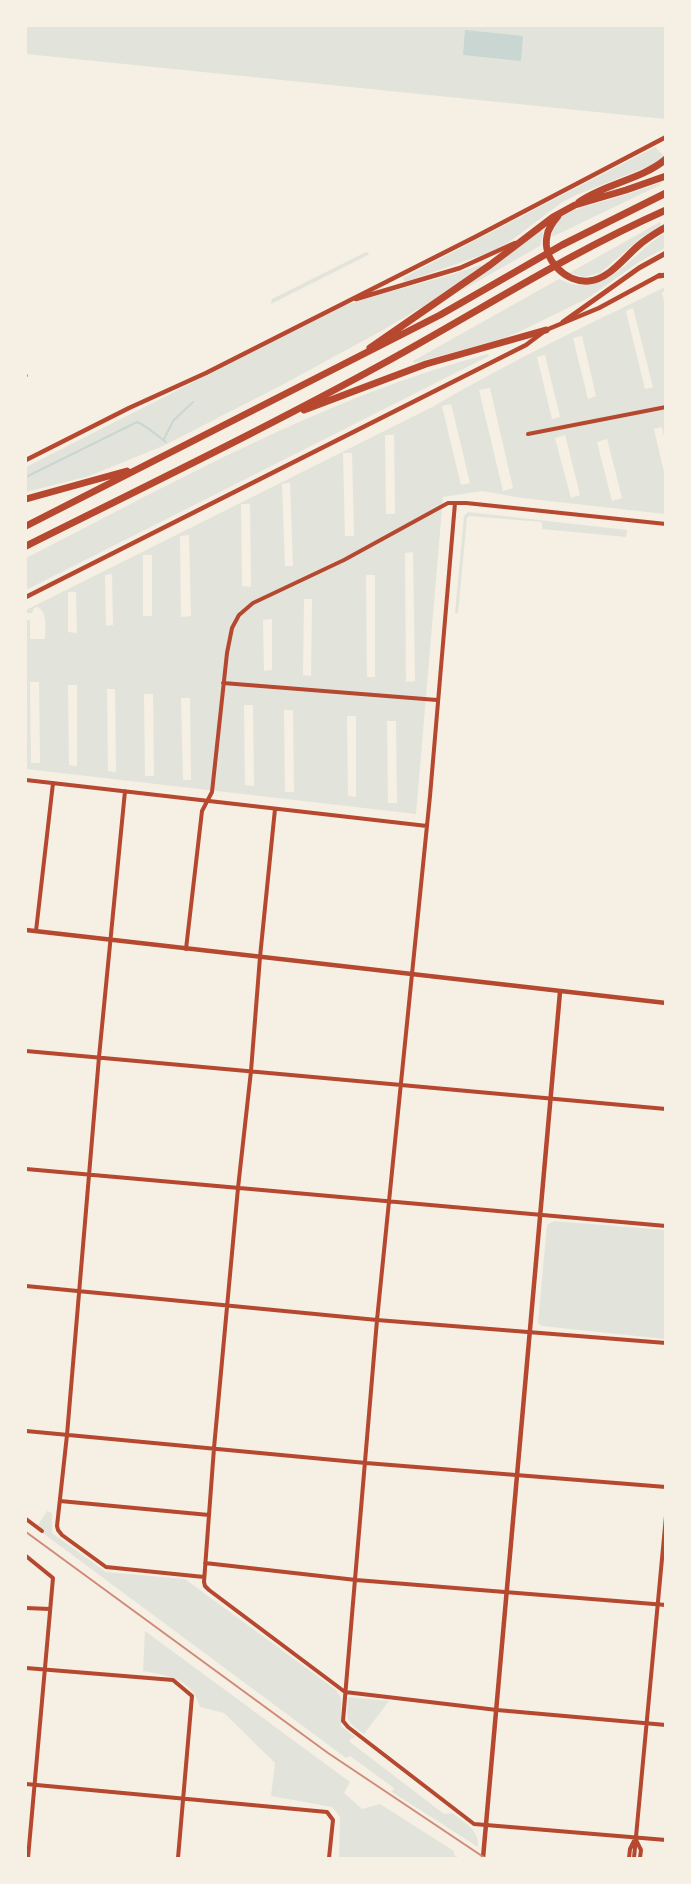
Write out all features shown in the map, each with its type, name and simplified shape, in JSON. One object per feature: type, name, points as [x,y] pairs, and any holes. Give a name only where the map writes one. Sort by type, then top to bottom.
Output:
[{"type":"highway","points":[[346,364],[482,271],[562,212],[592,193],[648,170],[666,159]]},
{"type":"highway","points":[[575,205],[662,178]]},
{"type":"highway","points":[[26,526],[440,315],[562,245],[662,194]]},
{"type":"highway","points":[[26,546],[279,419],[434,336],[568,258],[663,211]]},
{"type":"highway","points":[[562,212],[549,230],[546,239],[547,250],[556,268],[568,277],[579,280],[593,281],[605,276],[642,243],[664,228]]},
{"type":"highway","points":[[279,419],[426,364],[546,330]]},
{"type":"highway","points":[[26,499],[144,466]]},
{"type":"main road","points":[[563,322],[639,268],[666,253]]},
{"type":"street","points":[[26,460],[129,408],[182,385],[666,137]]},
{"type":"street","points":[[343,303],[460,268],[520,241]]},
{"type":"street","points":[[26,597],[515,351],[546,330],[599,308],[663,274]]},
{"type":"street","points":[[528,434],[666,407]]},
{"type":"street","points":[[186,949],[202,811],[212,792],[223,683],[232,628],[239,615],[248,606],[344,560],[448,503],[666,525]]},
{"type":"street","points":[[454,503],[413,974],[377,1320],[343,1721],[474,1824],[486,1827],[666,1840]]},
{"type":"street","points":[[223,683],[437,700]]},
{"type":"street","points":[[26,780],[427,825]]},
{"type":"street","points":[[36,931],[53,783]]},
{"type":"street","points":[[125,791],[57,1530],[106,1567],[204,1577]]},
{"type":"street","points":[[275,808],[214,1448],[205,1586],[345,1692],[497,1710],[666,1725]]},
{"type":"street","points":[[26,930],[666,1003]]},
{"type":"street","points":[[483,1858],[560,992]]},
{"type":"street","points":[[26,1051],[666,1109]]},
{"type":"street","points":[[26,1168],[666,1226]]},
{"type":"street","points":[[26,1286],[377,1320],[666,1343]]},
{"type":"street","points":[[26,1431],[366,1463],[666,1487]]},
{"type":"street","points":[[60,1501],[209,1515]]},
{"type":"street","points":[[634,1858],[666,1516]]},
{"type":"street","points":[[26,1519],[42,1531]]},
{"type":"street","points":[[26,1556],[52,1578],[28,1858]]},
{"type":"street","points":[[205,1563],[356,1580],[666,1605]]},
{"type":"street","points":[[26,1608],[50,1609]]},
{"type":"street","points":[[26,1668],[173,1680],[192,1696],[178,1858]]},
{"type":"street","points":[[26,1784],[327,1812],[333,1820],[329,1858]]},
{"type":"street","points":[[629,1858],[635,1838]]},
{"type":"street","points":[[635,1838],[641,1850],[640,1858]]},
{"type":"shaded area","points":[[26,26],[665,26],[665,119],[26,54]]},
{"type":"shaded area","points":[[465,30],[523,36],[521,61],[463,55]]},
{"type":"shaded area","points":[[655,147],[665,157],[657,163],[576,195],[561,203],[508,243],[488,253],[405,282],[403,278]]},
{"type":"shaded area","points":[[660,183],[552,237],[553,229],[560,218],[574,210]]},
{"type":"shaded area","points":[[660,222],[661,225],[641,238],[600,273],[584,277],[569,273]]},
{"type":"shaded area","points":[[539,229],[543,233],[540,246],[459,292],[507,257]]},
{"type":"shaded area","points":[[665,233],[665,248],[639,262],[588,298],[501,339],[414,363],[413,361],[559,279],[575,284],[590,284],[604,280]]},
{"type":"shaded area","points":[[366,252],[369,253],[368,255],[271,304],[272,299]]},
{"type":"shaded area","points":[[482,266],[427,304],[383,330],[163,446],[89,476],[26,492],[26,467],[346,305]]},
{"type":"shaded area","points":[[665,287],[662,293],[666,308],[665,441],[662,427],[654,429],[665,476],[665,514],[522,498],[482,491],[443,497],[416,814],[26,769],[26,621],[30,620],[30,639],[45,639],[45,617],[38,607],[34,608],[32,613],[26,613],[26,610],[434,406],[519,359]],"holes":[[[633,308],[653,387],[645,389],[626,311]],[[582,336],[596,396],[588,399],[573,338]],[[545,355],[560,417],[552,419],[537,357]],[[490,388],[513,488],[503,491],[479,390]],[[451,404],[470,483],[461,485],[442,406]],[[385,435],[394,435],[395,514],[386,514]],[[565,435],[580,495],[571,498],[555,438]],[[607,439],[622,498],[612,501],[597,442]],[[343,453],[352,453],[354,536],[345,536]],[[290,483],[293,566],[285,566],[282,484]],[[241,504],[250,504],[251,587],[242,586]],[[189,535],[191,616],[181,617],[180,536]],[[413,552],[415,681],[406,682],[405,553]],[[143,555],[152,555],[152,616],[143,616]],[[112,574],[113,625],[106,626],[105,575]],[[366,575],[375,575],[375,677],[367,677]],[[68,592],[76,592],[77,633],[68,632]],[[304,599],[312,599],[311,676],[303,675]],[[272,619],[272,670],[264,671],[263,620]],[[30,682],[39,682],[40,763],[31,763]],[[68,685],[77,685],[77,766],[69,765]],[[107,689],[115,689],[116,772],[108,771]],[[144,694],[153,694],[154,776],[145,776]],[[181,698],[190,698],[191,780],[183,780]],[[244,705],[253,705],[254,786],[245,785]],[[284,710],[293,710],[294,792],[285,792]],[[347,716],[356,716],[356,797],[348,796]],[[387,721],[396,721],[397,803],[388,803]]]},
{"type":"shaded area","points":[[488,354],[489,356],[26,590],[26,558],[138,500],[309,417],[427,372]]},
{"type":"shaded area","points":[[468,512],[627,530],[626,537],[542,529],[542,522],[469,516],[458,613],[455,613],[464,516]]},
{"type":"shaded area","points":[[554,1221],[665,1230],[665,1339],[542,1326],[538,1323],[547,1225]]},
{"type":"shaded area","points":[[47,1511],[52,1513],[52,1533],[106,1572],[185,1579],[336,1690],[341,1698],[341,1726],[355,1737],[350,1739],[350,1742],[444,1814],[452,1813],[466,1823],[476,1835],[478,1847],[392,1792],[394,1788],[350,1756],[346,1758],[36,1528]]},
{"type":"shaded area","points":[[145,1631],[350,1782],[344,1793],[362,1809],[380,1804],[454,1851],[454,1855],[460,1858],[339,1858],[340,1817],[332,1807],[271,1796],[275,1763],[224,1713],[200,1707],[191,1690],[178,1680],[143,1671]]},
{"type":"shaded area","points":[[348,1697],[389,1701],[364,1734],[348,1719]]},
{"type":"waterway","points":[[164,439],[173,421],[193,402]]},
{"type":"waterway","points":[[26,477],[137,422],[166,442]]},
{"type":"railway","points":[[26,1532],[328,1753],[485,1858]]}]
